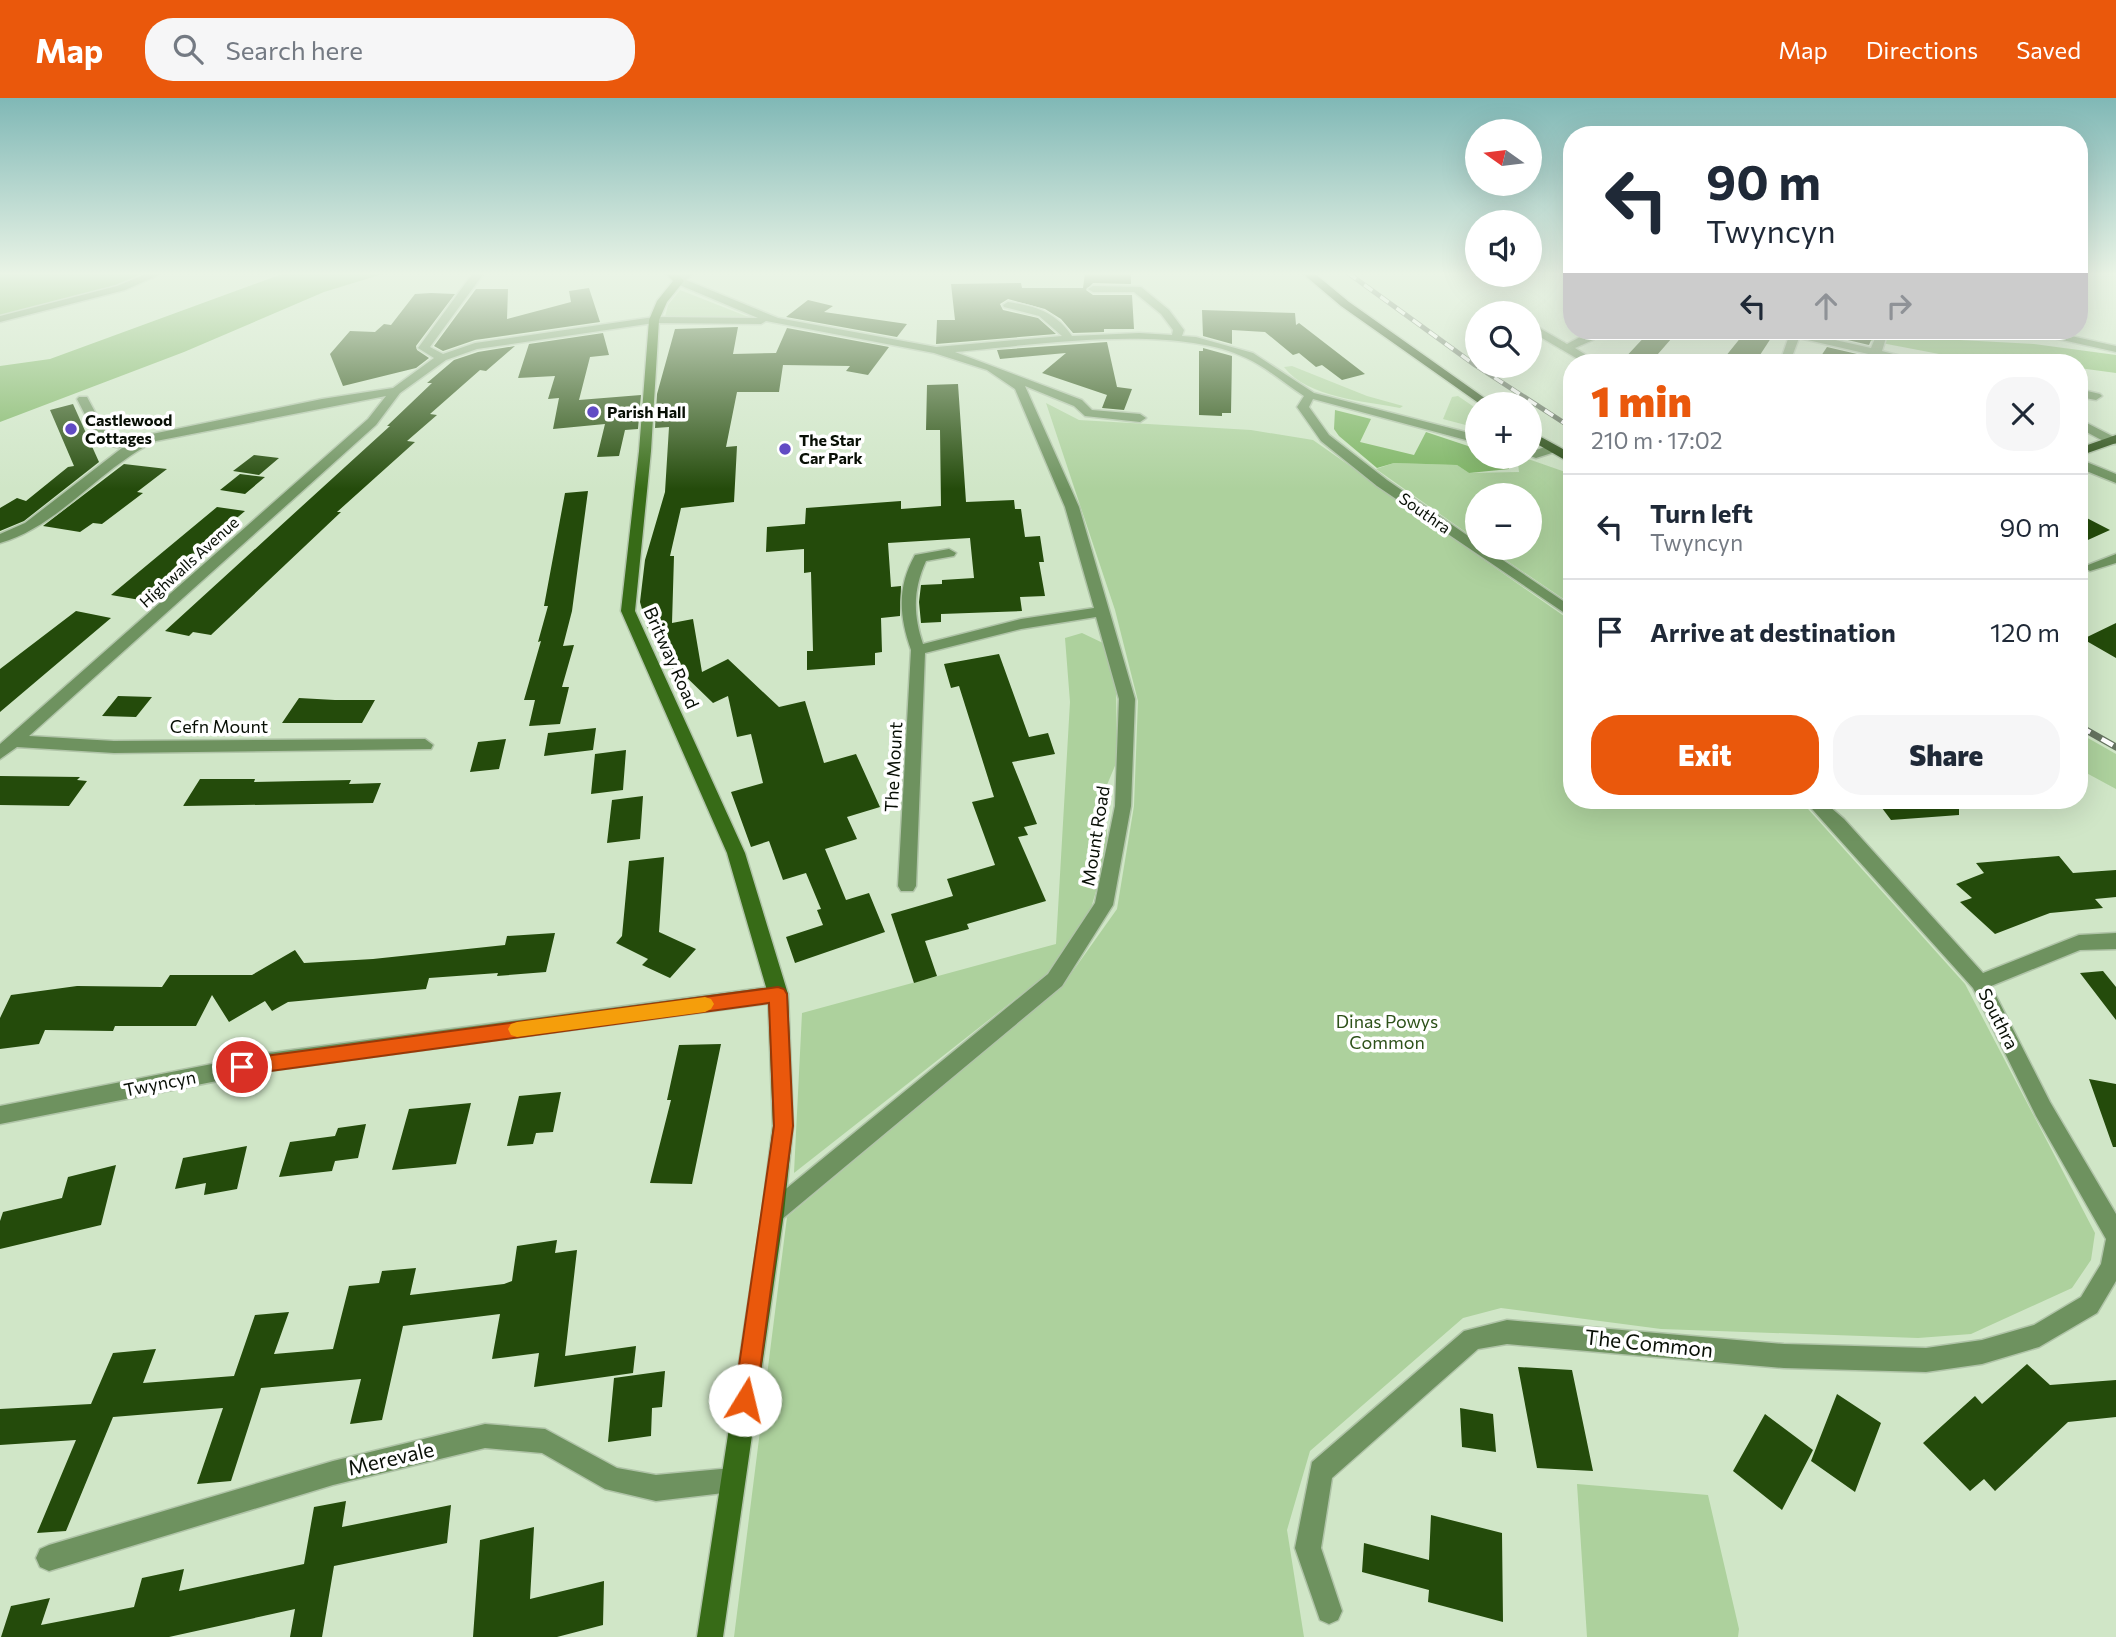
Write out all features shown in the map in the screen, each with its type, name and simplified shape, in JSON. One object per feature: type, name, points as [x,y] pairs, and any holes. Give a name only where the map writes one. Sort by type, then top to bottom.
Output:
[{"type":"main road","points":[[1403,345],[1470,392]]},
{"type":"main road","points":[[2088,449],[2115,440]]},
{"type":"main road","points":[[1542,443],[1563,455]]},
{"type":"street","points":[[426,345],[424,348],[442,358]]},
{"type":"street","points":[[0,539],[30,526],[131,446],[152,438],[234,420],[396,391],[442,358],[483,345]]},
{"type":"street","name":"Britway Road","points":[[652,345],[645,451],[628,611],[736,853],[778,994],[783,1126],[773,1213],[710,1637]]},
{"type":"street","points":[[907,345],[936,350],[1006,374],[1078,403],[1089,413],[1140,418]]},
{"type":"street","points":[[936,350],[999,345]]},
{"type":"street","points":[[1213,345],[1249,355],[1310,395],[1465,436]]},
{"type":"street","points":[[1561,345],[1577,354]]},
{"type":"street","points":[[1567,348],[1574,345]]},
{"type":"street","points":[[1847,345],[1887,354]]},
{"type":"street","points":[[1876,351],[1878,345]]},
{"type":"street","points":[[2097,345],[2116,349]]},
{"type":"street","name":"Mount Road","points":[[773,1213],[1055,980],[1104,905],[1124,806],[1127,699],[1072,507],[1020,387],[1006,374]]},
{"type":"street","name":"Highwalls Avenue","points":[[0,753],[372,422],[396,391]]},
{"type":"street","name":"Southra","points":[[1310,395],[1303,407],[1325,438],[1382,483],[1563,608]]},
{"type":"street","points":[[2088,395],[2096,396]]},
{"type":"street","points":[[83,399],[104,441],[131,446]]},
{"type":"street","points":[[2088,427],[2115,440]]},
{"type":"street","points":[[1542,452],[1551,449]]},
{"type":"street","points":[[2088,467],[2116,479]]},
{"type":"street","name":"The Mount","points":[[907,886],[919,650],[908,620],[909,584],[920,558],[949,553]]},
{"type":"street","points":[[2090,566],[2116,558]]},
{"type":"street","points":[[919,650],[1021,624],[1101,612]]},
{"type":"street","name":"Cefn Mount","points":[[13,741],[114,747],[425,745]]},
{"type":"street","name":"Southra","points":[[1822,809],[1980,982],[2043,1109],[2116,1238]]},
{"type":"street","points":[[1980,982],[2079,943],[2116,942]]},
{"type":"street","name":"Twyncyn","points":[[0,1115],[268,1062],[778,994]]},
{"type":"street","name":"The Common","points":[[1329,1611],[1308,1548],[1321,1471],[1472,1339],[1507,1332],[1691,1349],[1926,1360],[1982,1352],[2039,1335],[2088,1305],[2112,1267],[2116,1238]]},
{"type":"street","name":"Merevale","points":[[49,1558],[333,1473],[485,1436],[545,1441],[614,1480],[656,1488],[732,1480]]},
{"type":"green space","points":[[89,345],[201,345],[0,422],[0,366],[50,359]]},
{"type":"green space","points":[[1292,366],[1367,396],[1403,406],[1400,408],[1371,403],[1322,392],[1307,386],[1284,367]]},
{"type":"green space","points":[[1458,396],[1465,401],[1465,425],[1443,419],[1452,397]]},
{"type":"green space","name":"Dinas Powys Common","points":[[1046,403],[1079,420],[1251,430],[1313,440],[1465,547],[1465,560],[1484,560],[1563,615],[1563,809],[1808,809],[1965,984],[2095,1233],[2091,1260],[2072,1288],[1971,1334],[1918,1338],[1661,1329],[1501,1308],[1463,1318],[1310,1451],[1287,1530],[1304,1637],[734,1637],[787,1217],[1063,985],[1117,909],[1134,806],[1138,701],[1115,610]]},
{"type":"green space","points":[[1335,410],[1371,419],[1360,442],[1414,455],[1426,432],[1465,445],[1465,469],[1509,469],[1469,473],[1457,465],[1394,463],[1377,468],[1334,429]]},
{"type":"green space","points":[[1394,463],[1457,465],[1469,473],[1519,472],[1519,469],[1542,469],[1542,464],[1563,471],[1563,599],[1506,560],[1542,560],[1542,483],[1465,483],[1465,532],[1376,469]]},
{"type":"green space","points":[[1082,633],[1103,643],[1116,688],[1117,761],[1104,792],[1108,851],[1091,908],[1046,975],[794,1173],[802,1013],[1056,944],[1070,702],[1065,638]]},
{"type":"green space","points":[[2088,738],[2116,754],[2116,789],[2088,774]]},
{"type":"green space","points":[[1577,1484],[1708,1495],[1739,1629],[1738,1637],[1587,1637]]},
{"type":"building","points":[[338,345],[417,345],[417,350],[429,358],[416,368],[343,386],[330,354]]},
{"type":"building","points":[[435,345],[461,345],[443,351]]},
{"type":"building","points":[[529,345],[606,345],[609,355],[590,357],[579,400],[641,395],[638,429],[625,430],[619,456],[597,457],[605,424],[553,429],[559,398],[548,399],[555,376],[518,378]]},
{"type":"building","points":[[671,345],[735,345],[733,354],[776,353],[780,345],[889,347],[868,375],[846,371],[850,366],[783,365],[779,392],[737,392],[726,447],[737,446],[734,502],[681,508],[670,556],[674,556],[672,623],[693,619],[702,672],[728,659],[779,707],[805,701],[824,763],[856,754],[880,807],[847,817],[857,839],[825,849],[846,900],[869,893],[885,932],[795,963],[786,937],[823,925],[817,910],[821,909],[806,873],[783,880],[769,841],[751,847],[731,792],[763,783],[751,734],[737,737],[728,696],[713,703],[680,671],[675,673],[647,627],[640,602],[645,560],[665,492],[669,427],[655,428],[657,394]]},
{"type":"building","points":[[1108,345],[1117,387],[1132,389],[1124,410],[1102,408],[1107,395],[1042,373],[1066,353],[1000,359],[997,350]]},
{"type":"building","points":[[1281,345],[1327,345],[1365,374],[1342,380],[1322,365],[1316,367],[1299,353],[1293,355]]},
{"type":"building","points":[[1637,345],[1666,345],[1658,354],[1628,354]]},
{"type":"building","points":[[1735,345],[1767,345],[1761,354],[1727,354]]},
{"type":"building","points":[[515,346],[486,371],[480,370],[430,414],[437,415],[407,441],[415,442],[337,512],[341,512],[211,635],[193,632],[189,636],[165,631],[390,426],[387,426],[432,383],[427,383],[454,360],[478,352]]},
{"type":"building","points":[[1827,347],[1857,354],[1822,354]]},
{"type":"building","points":[[1203,348],[1232,356],[1231,413],[1222,413],[1222,416],[1199,415],[1199,351],[1203,351]]},
{"type":"building","points":[[958,384],[966,502],[1014,500],[1015,509],[1021,509],[1025,537],[1040,536],[1044,562],[1039,562],[1045,596],[1020,597],[1022,611],[941,614],[941,622],[921,623],[921,585],[942,584],[942,580],[974,578],[970,538],[888,543],[891,587],[901,586],[900,616],[881,618],[882,652],[875,653],[875,665],[807,670],[807,651],[813,651],[811,572],[804,573],[804,549],[766,552],[767,527],[805,524],[806,508],[901,501],[901,509],[941,506],[940,430],[926,430],[927,385]]},
{"type":"building","points":[[73,404],[99,462],[24,521],[0,531],[0,508],[17,498],[26,501],[68,467],[74,466],[50,410]]},
{"type":"building","points":[[254,455],[279,458],[259,475],[233,471]]},
{"type":"building","points":[[124,464],[167,469],[137,492],[143,493],[102,524],[93,523],[80,532],[43,526]]},
{"type":"building","points":[[240,474],[265,477],[245,494],[220,490]]},
{"type":"building","points":[[588,491],[572,611],[563,646],[574,645],[562,687],[569,687],[560,724],[529,726],[535,700],[524,700],[548,606],[544,606],[565,493]]},
{"type":"building","points":[[217,507],[245,511],[140,600],[111,595]]},
{"type":"building","points":[[2088,519],[2110,530],[2088,540]]},
{"type":"building","points":[[76,611],[111,618],[0,712],[0,669]]},
{"type":"building","points":[[2116,623],[2116,658],[2088,642],[2088,637]]},
{"type":"building","points":[[999,654],[1029,737],[1048,733],[1055,754],[1012,762],[1037,824],[1024,827],[1028,835],[1018,837],[1046,901],[967,924],[969,929],[925,941],[937,976],[914,983],[891,914],[953,896],[947,879],[995,865],[972,802],[994,797],[959,686],[951,688],[944,664]]},
{"type":"building","points":[[118,696],[152,697],[136,717],[102,716]]},
{"type":"building","points":[[299,698],[375,700],[362,723],[282,723]]},
{"type":"building","points":[[596,728],[593,750],[544,756],[548,733]]},
{"type":"building","points":[[506,739],[499,769],[470,772],[478,742]]},
{"type":"building","points":[[626,750],[623,790],[591,794],[595,754]]},
{"type":"building","points":[[0,776],[80,777],[77,780],[87,781],[69,806],[0,805]]},
{"type":"building","points":[[200,779],[255,779],[254,782],[351,780],[349,784],[381,783],[373,803],[183,806]]},
{"type":"building","points":[[643,796],[640,839],[607,843],[612,800]]},
{"type":"building","points":[[1883,809],[1959,809],[1959,815],[1891,820]]},
{"type":"building","points":[[2059,856],[2073,873],[2116,870],[2116,897],[2095,899],[2103,908],[2050,913],[1995,934],[1960,902],[1972,898],[1956,884],[1984,873],[1976,863]]},
{"type":"building","points":[[664,857],[659,932],[696,949],[670,978],[642,965],[648,959],[616,943],[622,936],[629,861]]},
{"type":"building","points":[[555,933],[546,972],[429,978],[426,989],[288,1002],[272,1011],[265,1001],[229,1022],[212,995],[196,1026],[115,1026],[113,1031],[45,1030],[39,1044],[0,1049],[0,1018],[11,995],[77,986],[162,987],[170,975],[252,975],[295,950],[304,963],[373,959],[505,945],[507,936]]},
{"type":"building","points":[[2103,971],[2116,987],[2116,1020],[2080,973]]},
{"type":"building","points":[[721,1044],[692,1184],[650,1183],[671,1100],[667,1100],[679,1045]]},
{"type":"building","points":[[2089,1079],[2116,1084],[2116,1147],[2113,1147]]},
{"type":"building","points":[[561,1092],[553,1132],[536,1133],[533,1144],[507,1146],[519,1096]]},
{"type":"building","points":[[471,1103],[456,1164],[392,1170],[409,1109]]},
{"type":"building","points":[[366,1124],[358,1158],[335,1161],[332,1171],[279,1177],[290,1142],[335,1136],[338,1128]]},
{"type":"building","points":[[247,1146],[237,1189],[204,1195],[206,1183],[175,1189],[183,1158]]},
{"type":"building","points":[[116,1165],[101,1225],[0,1249],[0,1221],[3,1212],[62,1198],[68,1177]]},
{"type":"building","points":[[557,1240],[555,1253],[577,1250],[565,1356],[636,1346],[633,1373],[534,1387],[539,1353],[492,1359],[500,1314],[403,1326],[382,1420],[350,1424],[361,1379],[261,1388],[231,1481],[197,1484],[223,1408],[113,1417],[66,1531],[37,1533],[76,1440],[0,1445],[0,1409],[91,1404],[113,1353],[156,1349],[143,1383],[234,1376],[255,1315],[289,1312],[274,1354],[333,1349],[349,1286],[379,1283],[382,1271],[416,1268],[410,1295],[504,1284],[512,1281],[517,1246]]},
{"type":"building","points":[[2027,1364],[2050,1385],[2116,1380],[2116,1417],[2068,1422],[1995,1491],[1984,1479],[1970,1491],[1923,1443],[1975,1396],[1982,1404]]},
{"type":"building","points":[[1518,1367],[1572,1370],[1593,1471],[1537,1468]]},
{"type":"building","points":[[665,1371],[662,1407],[652,1408],[651,1436],[608,1442],[614,1378]]},
{"type":"building","points":[[1837,1394],[1881,1423],[1855,1492],[1811,1461]]},
{"type":"building","points":[[1460,1408],[1493,1414],[1496,1452],[1462,1447]]},
{"type":"building","points":[[1765,1414],[1813,1450],[1782,1510],[1733,1471]]},
{"type":"building","points":[[346,1501],[342,1527],[451,1505],[447,1543],[334,1566],[322,1637],[290,1637],[295,1609],[169,1637],[1,1637],[11,1606],[50,1598],[41,1625],[134,1607],[142,1578],[184,1569],[179,1591],[304,1564],[314,1507]]},
{"type":"building","points":[[1431,1515],[1502,1533],[1503,1622],[1428,1602],[1429,1590],[1362,1572],[1364,1543],[1429,1560]]},
{"type":"building","points":[[534,1527],[530,1599],[604,1581],[603,1625],[557,1637],[473,1637],[480,1540]]},
{"type":"waterway","points":[[1938,345],[1960,349],[2041,354]]},
{"type":"waterway","points":[[2088,360],[2116,364]]},
{"type":"railway","points":[[1447,345],[1563,422]]},
{"type":"railway","points":[[2088,731],[2116,747]]},
{"type":"slow traffic","points":[[517,1029],[705,1004]]},
{"type":"place","name":"Parish Hall","points":[[593,412]]},
{"type":"place","name":"Castlewood Cottages","points":[[71,429]]},
{"type":"place","name":"The Star Car Park","points":[[785,449]]},
{"type":"route","points":[[242,1067],[778,994],[783,1126],[745,1400]]}]
